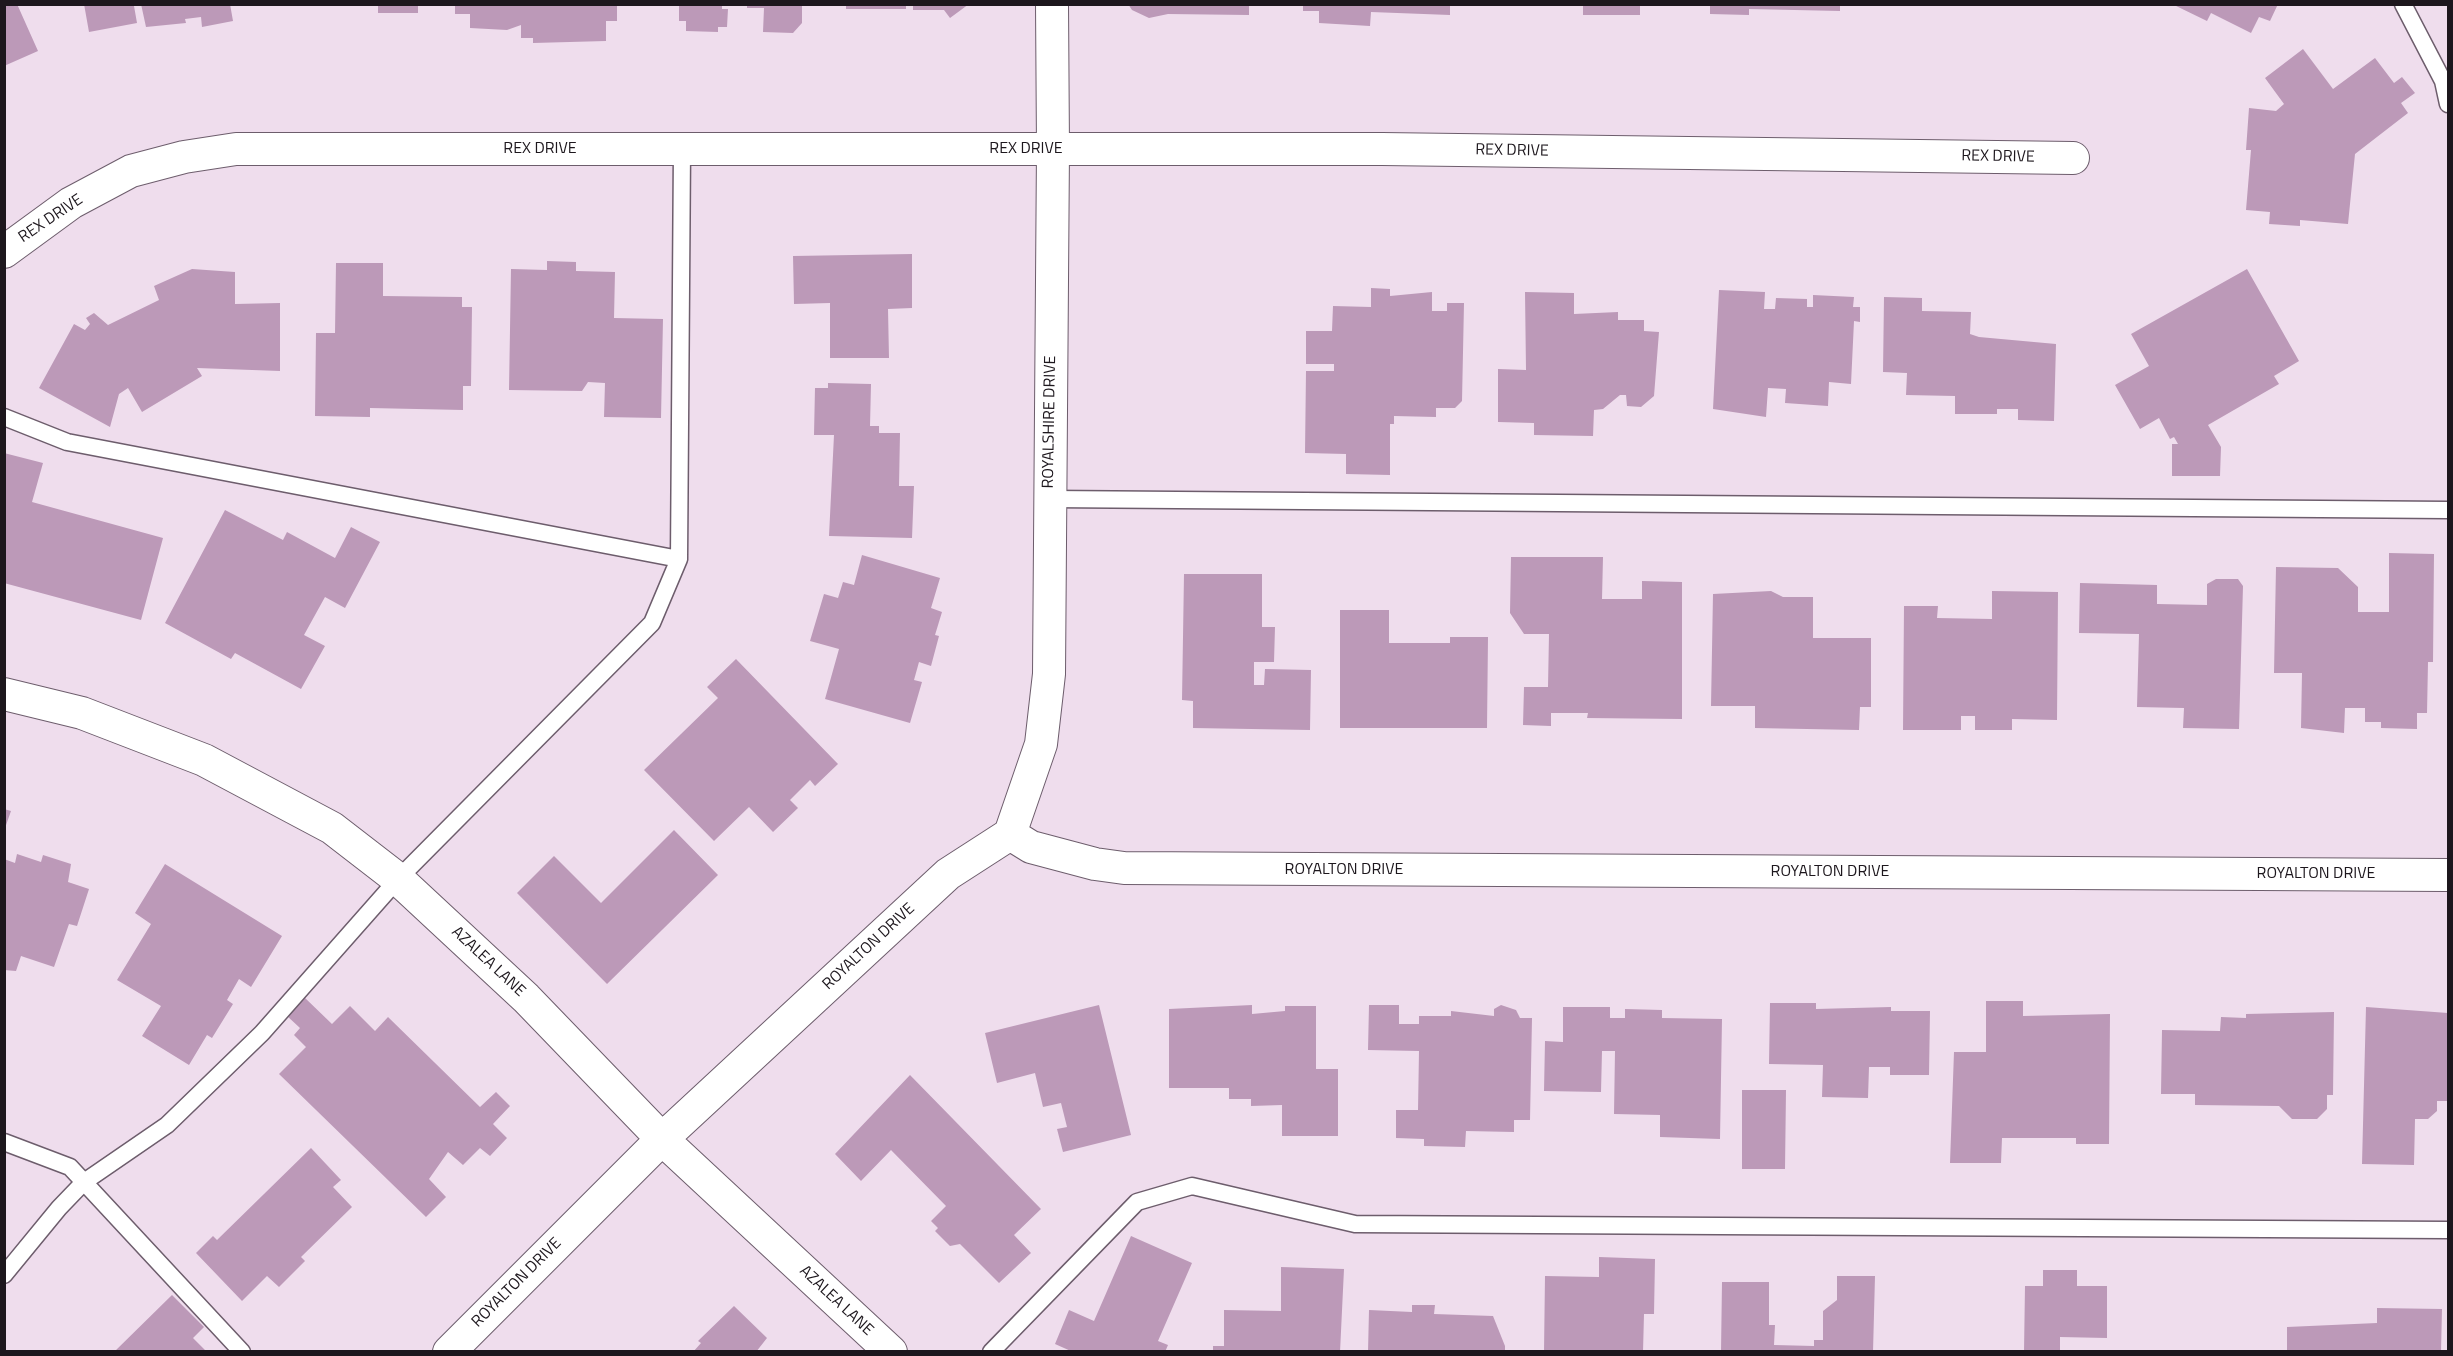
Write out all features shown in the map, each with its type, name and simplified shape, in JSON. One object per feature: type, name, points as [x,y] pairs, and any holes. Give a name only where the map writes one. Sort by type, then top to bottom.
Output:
[{"type":"street","name":"ROYALSHIRE DRIVE","points":[[1010,834],[1041,744],[1048,674],[1053,149],[1052,4]]},
{"type":"street","name":"REX DRIVE","points":[[4,252],[72,202],[131,171],[184,157],[236,149],[1382,149],[2073,158]]},
{"type":"street","name":"AZALEA LANE","points":[[4,694],[82,712],[204,760],[332,828],[398,879],[526,998],[662,1140],[891,1352]]},
{"type":"street","name":"ROYALTON DRIVE","points":[[449,1352],[662,1140],[948,874],[1010,834],[1031,847],[1095,864],[1124,868],[2448,875]]},
{"type":"lane","points":[[2403,4],[2443,81],[2448,104]]},
{"type":"lane","points":[[4,1275],[59,1208],[84,1182],[167,1125],[262,1033],[398,879],[652,623],[679,559],[681,149]]},
{"type":"lane","points":[[4,417],[68,442],[679,559]]},
{"type":"lane","points":[[1050,500],[2448,510]]},
{"type":"lane","points":[[4,1142],[70,1167],[242,1352]]},
{"type":"lane","points":[[991,1352],[1137,1202],[1192,1186],[1355,1224],[2448,1230]]},
{"type":"building","points":[[4,4],[17,4],[38,51],[4,66]]},
{"type":"building","points":[[84,4],[138,4],[134,6],[137,23],[89,32]]},
{"type":"building","points":[[141,4],[230,4],[233,21],[202,27],[201,17],[185,19],[186,23],[146,27]]},
{"type":"building","points":[[378,4],[418,4],[418,13],[378,13]]},
{"type":"building","points":[[455,4],[617,4],[617,21],[606,21],[606,41],[533,43],[533,38],[521,38],[521,25],[507,30],[470,28],[470,14],[455,14]]},
{"type":"building","points":[[679,4],[722,4],[722,9],[728,9],[727,27],[718,27],[718,32],[686,31],[686,21],[679,21]]},
{"type":"building","points":[[747,4],[802,4],[802,23],[793,33],[763,32],[764,8],[747,8]]},
{"type":"building","points":[[846,4],[906,4],[906,9],[846,9]]},
{"type":"building","points":[[913,4],[969,4],[950,18],[944,10],[913,10]]},
{"type":"building","points":[[1128,4],[1249,4],[1249,15],[1168,14],[1149,18],[1132,10]]},
{"type":"building","points":[[1303,4],[1450,4],[1450,15],[1371,12],[1370,26],[1319,23],[1319,11],[1303,11]]},
{"type":"building","points":[[1583,4],[1640,4],[1640,15],[1583,15]]},
{"type":"building","points":[[1710,4],[1840,4],[1840,11],[1749,9],[1749,15],[1710,14]]},
{"type":"building","points":[[2172,4],[2278,4],[2270,21],[2259,17],[2251,33],[2211,13],[2207,21]]},
{"type":"building","points":[[2303,49],[2333,89],[2375,58],[2394,83],[2402,77],[2415,93],[2401,103],[2408,113],[2355,154],[2348,224],[2300,220],[2300,226],[2269,224],[2270,212],[2246,210],[2251,150],[2246,150],[2249,108],[2276,111],[2284,104],[2265,78]]},
{"type":"building","points":[[912,254],[912,308],[888,309],[889,358],[830,358],[830,303],[794,304],[793,256]]},
{"type":"building","points":[[547,261],[576,262],[576,271],[615,272],[614,318],[663,319],[661,418],[604,417],[605,383],[588,382],[582,391],[509,390],[511,269],[547,270]]},
{"type":"building","points":[[336,263],[383,263],[383,296],[462,297],[462,307],[472,307],[471,386],[463,386],[463,410],[370,408],[370,417],[315,416],[316,333],[335,333]]},
{"type":"building","points":[[192,269],[235,272],[235,304],[280,303],[280,371],[197,368],[202,376],[142,412],[128,388],[119,394],[110,427],[39,388],[74,324],[85,330],[90,324],[86,318],[94,313],[108,325],[159,300],[154,286]]},
{"type":"building","points":[[2247,269],[2299,361],[2274,376],[2279,384],[2208,425],[2221,447],[2220,476],[2172,476],[2172,444],[2178,444],[2174,437],[2170,439],[2159,418],[2140,429],[2115,385],[2149,366],[2131,334]]},
{"type":"building","points":[[1371,288],[1390,289],[1390,296],[1432,292],[1432,311],[1447,311],[1447,303],[1464,303],[1462,401],[1455,408],[1436,408],[1436,417],[1394,416],[1394,424],[1390,424],[1390,475],[1346,474],[1346,454],[1305,453],[1306,371],[1334,371],[1334,364],[1306,364],[1306,331],[1332,331],[1333,306],[1371,307]]},
{"type":"building","points":[[1719,290],[1765,292],[1764,309],[1775,309],[1776,298],[1807,299],[1807,307],[1813,307],[1813,295],[1854,297],[1853,307],[1860,307],[1860,322],[1854,321],[1851,384],[1829,382],[1828,406],[1785,403],[1786,389],[1768,388],[1766,417],[1713,409]]},
{"type":"building","points":[[1525,292],[1574,293],[1574,314],[1618,312],[1618,320],[1644,320],[1644,331],[1659,332],[1654,396],[1641,407],[1627,406],[1626,395],[1620,395],[1603,409],[1594,410],[1593,436],[1534,435],[1534,423],[1498,422],[1498,369],[1526,370]]},
{"type":"building","points":[[1884,297],[1922,298],[1922,311],[1971,312],[1970,334],[1979,337],[2056,344],[2054,421],[2018,420],[2018,409],[1997,409],[1997,414],[1955,414],[1955,396],[1906,395],[1907,373],[1883,372]]},
{"type":"building","points":[[828,383],[871,384],[870,426],[879,426],[879,433],[900,433],[899,486],[914,486],[912,538],[829,536],[834,435],[814,435],[815,388],[828,388]]},
{"type":"building","points":[[4,453],[43,463],[32,502],[163,538],[141,620],[4,583]]},
{"type":"building","points":[[225,510],[283,540],[287,532],[335,558],[351,527],[380,542],[345,608],[325,597],[304,635],[325,646],[301,689],[235,653],[231,659],[165,623]]},
{"type":"building","points":[[2389,553],[2434,554],[2433,662],[2428,662],[2427,713],[2417,713],[2417,729],[2381,728],[2381,722],[2365,722],[2365,708],[2345,708],[2344,733],[2301,728],[2302,673],[2274,673],[2276,567],[2338,568],[2358,587],[2358,612],[2389,612]]},
{"type":"building","points":[[862,555],[940,578],[931,608],[942,612],[935,635],[939,636],[931,666],[919,662],[914,680],[922,682],[910,723],[825,699],[839,649],[810,641],[824,594],[838,598],[843,582],[854,585]]},
{"type":"building","points":[[1511,557],[1603,557],[1602,599],[1642,599],[1642,581],[1682,582],[1682,719],[1587,718],[1588,713],[1551,713],[1551,726],[1523,725],[1524,687],[1548,687],[1549,634],[1524,634],[1510,613]]},
{"type":"building","points":[[1184,574],[1262,574],[1262,627],[1275,627],[1274,662],[1254,662],[1254,685],[1264,685],[1265,669],[1311,670],[1310,730],[1193,728],[1193,701],[1182,700]]},
{"type":"building","points":[[2216,579],[2238,579],[2243,586],[2239,729],[2183,728],[2184,708],[2137,707],[2139,634],[2079,633],[2080,583],[2157,585],[2157,604],[2207,605],[2207,584]]},
{"type":"building","points":[[1771,591],[1783,597],[1813,597],[1813,638],[1871,638],[1871,707],[1860,707],[1859,730],[1755,728],[1755,706],[1711,706],[1713,594]]},
{"type":"building","points":[[1992,591],[2058,592],[2057,720],[2012,719],[2012,730],[1975,730],[1975,716],[1961,716],[1961,730],[1903,730],[1904,606],[1938,606],[1937,618],[1992,619]]},
{"type":"building","points":[[1340,610],[1389,610],[1389,643],[1450,643],[1450,637],[1488,637],[1487,728],[1340,728]]},
{"type":"building","points":[[736,659],[838,764],[815,786],[810,780],[790,800],[798,808],[773,832],[749,807],[714,841],[644,770],[718,698],[707,687]]},
{"type":"building","points":[[4,809],[11,811],[5,828],[4,828]]},
{"type":"building","points":[[674,830],[718,875],[607,984],[517,893],[554,856],[601,903]]},
{"type":"building","points":[[17,854],[41,862],[43,855],[71,864],[68,882],[89,889],[77,926],[69,924],[54,967],[21,956],[16,971],[4,970],[4,859],[15,863]]},
{"type":"building","points":[[165,864],[282,936],[251,987],[239,979],[227,1000],[233,1004],[212,1038],[207,1035],[189,1065],[142,1036],[161,1006],[117,980],[151,924],[135,913]]},
{"type":"building","points":[[304,997],[332,1024],[350,1006],[375,1031],[388,1017],[480,1107],[496,1092],[510,1106],[493,1124],[507,1138],[490,1156],[480,1148],[463,1165],[448,1152],[429,1179],[446,1197],[426,1217],[279,1074],[306,1047],[294,1035],[300,1028],[286,1015]]},
{"type":"building","points":[[1986,1001],[2023,1001],[2023,1016],[2110,1014],[2109,1144],[2076,1144],[2076,1138],[2002,1138],[2001,1163],[1950,1163],[1954,1052],[1986,1052]]},
{"type":"building","points":[[1770,1003],[1816,1003],[1816,1009],[1891,1007],[1891,1011],[1930,1011],[1929,1075],[1890,1075],[1890,1067],[1869,1067],[1868,1098],[1822,1097],[1823,1065],[1769,1064]]},
{"type":"building","points":[[1099,1005],[1131,1135],[1063,1152],[1057,1129],[1067,1127],[1061,1103],[1043,1107],[1035,1073],[997,1083],[985,1033]]},
{"type":"building","points":[[1252,1005],[1252,1014],[1285,1011],[1285,1006],[1316,1006],[1316,1069],[1338,1069],[1338,1136],[1282,1136],[1282,1105],[1251,1106],[1251,1099],[1229,1099],[1229,1088],[1169,1088],[1169,1009]]},
{"type":"building","points":[[1369,1005],[1399,1005],[1399,1024],[1419,1024],[1419,1016],[1451,1016],[1451,1011],[1494,1016],[1494,1009],[1501,1005],[1516,1010],[1520,1018],[1532,1018],[1530,1120],[1514,1120],[1514,1132],[1466,1131],[1465,1147],[1424,1146],[1424,1139],[1396,1138],[1396,1110],[1418,1110],[1419,1051],[1368,1050]]},
{"type":"building","points":[[1563,1007],[1610,1007],[1610,1018],[1625,1018],[1625,1009],[1662,1010],[1662,1018],[1722,1019],[1720,1139],[1660,1137],[1660,1115],[1614,1114],[1615,1051],[1602,1051],[1601,1092],[1544,1091],[1545,1041],[1563,1042]]},
{"type":"building","points":[[2366,1007],[2448,1013],[2448,1101],[2437,1101],[2437,1111],[2428,1119],[2415,1119],[2414,1165],[2362,1164]]},
{"type":"building","points":[[2334,1012],[2333,1095],[2327,1095],[2327,1109],[2317,1119],[2292,1119],[2279,1106],[2195,1105],[2195,1094],[2161,1094],[2162,1030],[2220,1031],[2221,1017],[2246,1018],[2246,1014]]},
{"type":"building","points":[[910,1075],[1041,1209],[1014,1235],[1031,1253],[999,1283],[960,1244],[950,1246],[935,1231],[938,1228],[931,1221],[946,1206],[891,1150],[861,1181],[835,1154]]},
{"type":"building","points":[[1742,1090],[1786,1090],[1785,1169],[1742,1169]]},
{"type":"building","points":[[311,1148],[341,1180],[333,1187],[352,1207],[301,1257],[305,1261],[279,1287],[267,1276],[242,1301],[196,1253],[213,1236],[217,1240]]},
{"type":"building","points":[[1131,1236],[1192,1263],[1158,1341],[1168,1345],[1165,1352],[1073,1352],[1055,1344],[1069,1310],[1094,1321]]},
{"type":"building","points":[[1599,1257],[1655,1259],[1654,1314],[1644,1314],[1643,1352],[1544,1352],[1545,1276],[1599,1277]]},
{"type":"building","points":[[1281,1267],[1344,1269],[1340,1352],[1213,1352],[1213,1346],[1224,1346],[1224,1310],[1281,1311]]},
{"type":"building","points":[[2043,1270],[2077,1270],[2077,1286],[2107,1286],[2107,1338],[2060,1337],[2060,1352],[2024,1352],[2025,1286],[2043,1286]]},
{"type":"building","points":[[1837,1276],[1875,1276],[1873,1352],[1721,1352],[1722,1282],[1769,1282],[1769,1325],[1775,1325],[1774,1345],[1814,1346],[1814,1340],[1823,1340],[1823,1311],[1837,1300]]},
{"type":"building","points":[[172,1295],[204,1327],[193,1338],[207,1352],[114,1352]]},
{"type":"building","points":[[1412,1305],[1435,1305],[1434,1314],[1493,1316],[1505,1346],[1505,1352],[1368,1352],[1369,1310],[1412,1312]]},
{"type":"building","points":[[734,1306],[767,1338],[756,1352],[693,1352],[701,1343],[698,1341]]},
{"type":"building","points":[[2377,1308],[2442,1309],[2441,1352],[2287,1352],[2287,1327],[2377,1323]]}]
